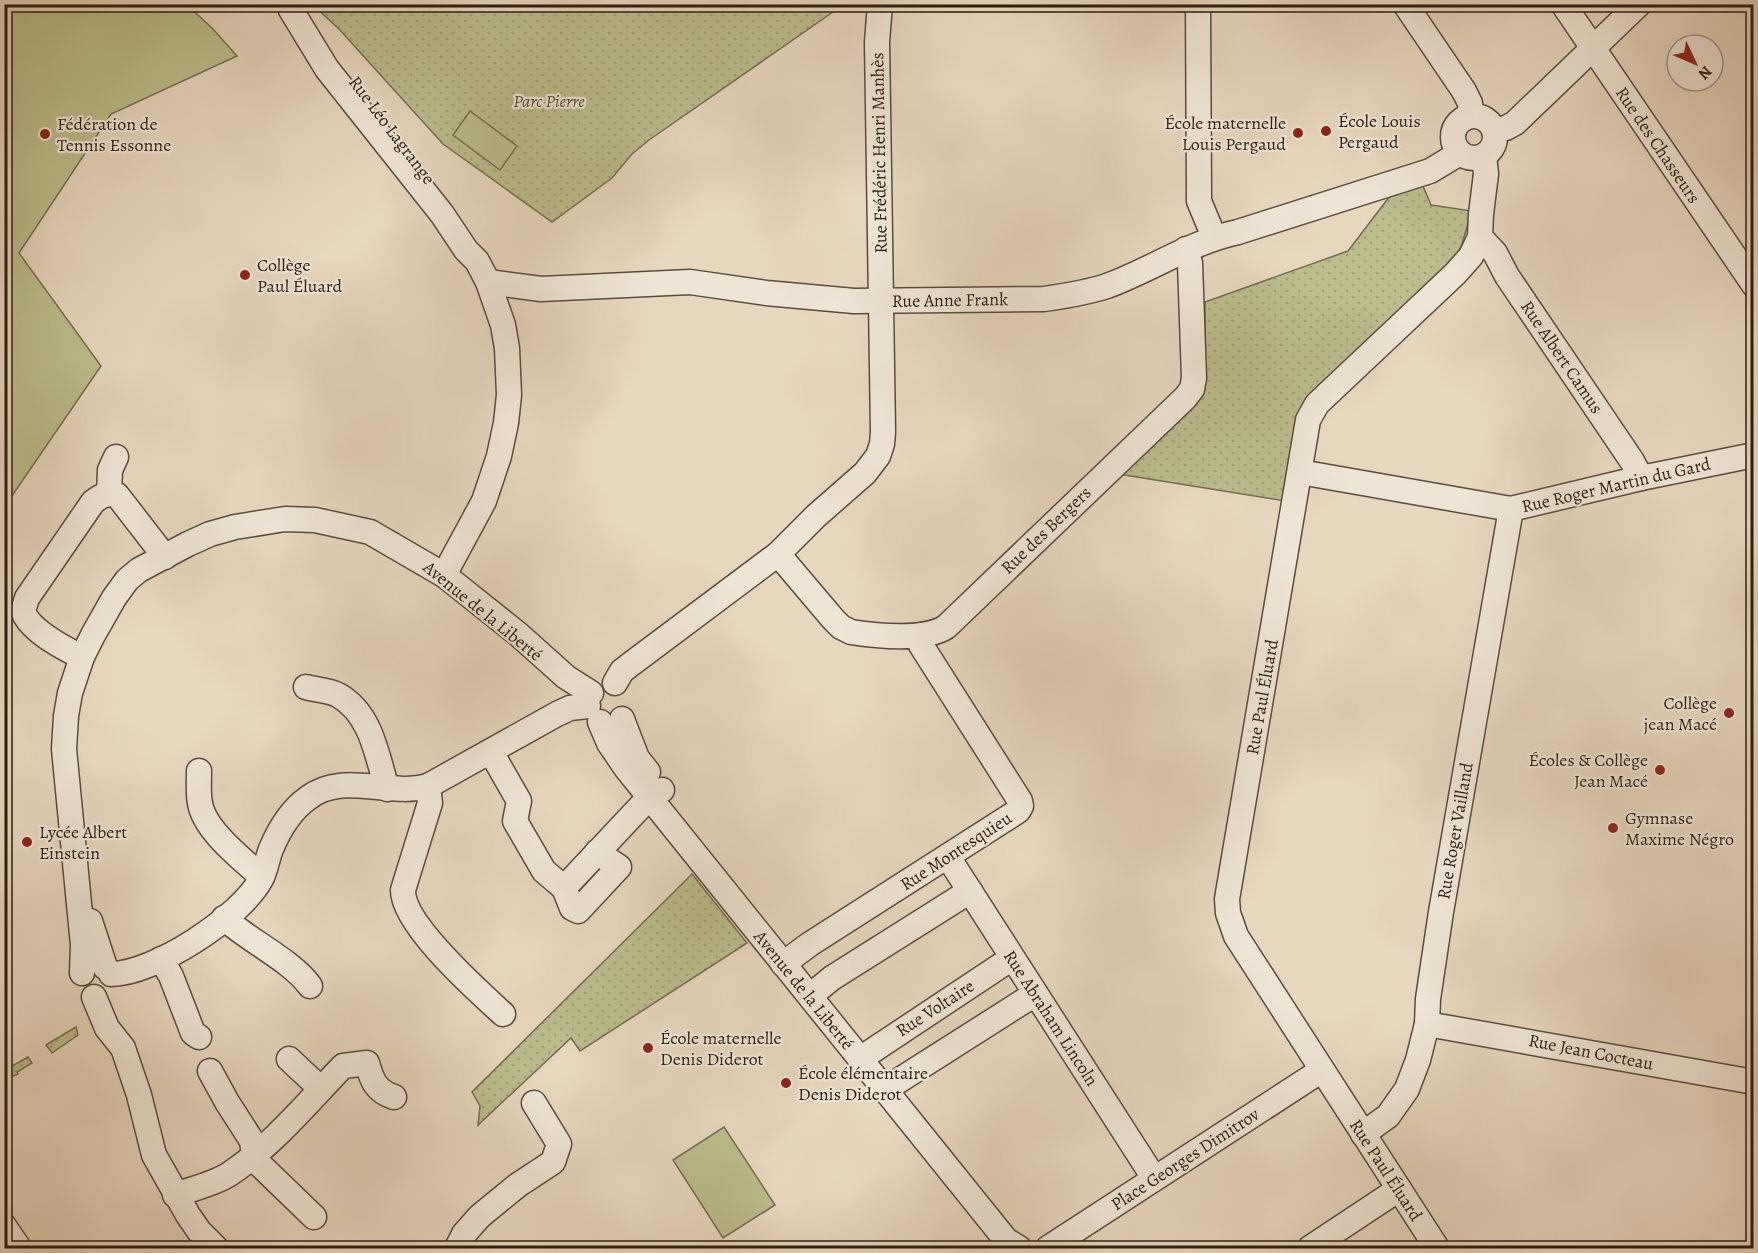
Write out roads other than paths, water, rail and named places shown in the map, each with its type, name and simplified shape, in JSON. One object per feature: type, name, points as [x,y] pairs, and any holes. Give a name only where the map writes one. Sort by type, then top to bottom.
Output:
[{"type":"street","name":"Rue Frédéric Henri Manhès","points":[[880,4],[877,42],[881,301]]},
{"type":"street","points":[[1198,4],[1199,201],[1214,237]]},
{"type":"street","points":[[1406,4],[1464,91],[1470,103],[1471,116]]},
{"type":"street","name":"Rue des Chasseurs","points":[[1563,4],[1754,285]]},
{"type":"street","points":[[1494,130],[1515,123],[1639,4]]},
{"type":"street","name":"Rue Léo Lagrange","points":[[289,7],[327,69],[442,214],[466,250],[477,261],[489,282],[498,310],[507,348],[509,370],[506,423],[499,456],[484,501],[444,575]]},
{"type":"street","points":[[1471,116],[1485,119],[1494,130],[1494,145],[1484,156],[1476,159],[1467,158],[1460,153],[1452,139],[1453,131],[1463,119],[1471,116]]},
{"type":"street","name":"Rue Anne Frank","points":[[615,683],[622,671],[631,663],[778,554],[816,516],[865,473],[878,456],[884,432],[881,301],[1064,297],[1106,286],[1214,237],[1238,232],[1430,171],[1460,153]]},
{"type":"street","name":"Rue Paul Éluard","points":[[1437,1248],[1236,936],[1227,913],[1227,899],[1308,420],[1317,404],[1455,274],[1471,256],[1480,237],[1486,174],[1484,156]]},
{"type":"street","name":"Rue Albert Camus","points":[[1480,237],[1495,253],[1507,276],[1632,461],[1641,478]]},
{"type":"street","name":"Rue des Bergers","points":[[778,554],[841,627],[851,632],[921,635],[936,633],[946,627],[1192,389],[1194,378],[1190,263],[1186,249]]},
{"type":"street","points":[[489,282],[541,289],[690,282],[766,293],[854,301],[881,301]]},
{"type":"street","points":[[498,310],[541,289]]},
{"type":"street","name":"Rue Roger Martin du Gard","points":[[1300,472],[1511,509],[1641,478],[1754,455]]},
{"type":"street","points":[[109,493],[110,470],[116,457]]},
{"type":"street","points":[[82,657],[66,649],[14,612],[27,598],[93,502],[101,495],[109,493],[117,495],[165,557]]},
{"type":"street","name":"Rue Roger Vailland","points":[[1363,1134],[1389,1116],[1407,1089],[1428,1024],[1428,999],[1442,912],[1511,509]]},
{"type":"street","name":"Avenue de la Liberté","points":[[105,982],[92,964],[82,973],[83,945],[64,749],[70,693],[82,657],[114,598],[127,580],[139,570],[203,538],[235,527],[285,519],[315,520],[370,532],[444,575],[518,634],[600,710],[609,744],[657,794],[890,1086],[929,1122],[930,1139],[1026,1248]]},
{"type":"street","name":"Rue Montesquieu","points":[[789,959],[1018,811],[1021,806],[921,645],[921,635]]},
{"type":"street","points":[[105,982],[161,959],[196,939],[244,902],[262,877],[270,850],[284,823],[308,798],[321,790],[338,786],[410,789],[428,786],[570,708],[600,710],[629,707],[627,692],[615,683],[601,684],[600,710]]},
{"type":"street","points":[[306,687],[336,694],[353,705],[366,723],[387,789]]},
{"type":"street","points":[[491,752],[519,801],[515,821],[544,871],[564,888],[641,806],[657,794]]},
{"type":"street","points":[[199,771],[200,804],[211,828],[262,877]]},
{"type":"street","points":[[428,786],[430,803],[403,890],[404,901],[442,955],[503,1014]]},
{"type":"street","name":"Rue Abraham Lincoln","points":[[948,857],[1154,1178]]},
{"type":"street","name":"Avenue de la Liberté","points":[[77,877],[105,982],[123,1035],[123,1048],[139,1095],[182,1192],[203,1215],[216,1248]]},
{"type":"street","points":[[815,992],[832,978],[970,891]]},
{"type":"street","points":[[224,918],[241,933],[301,974],[310,986]]},
{"type":"street","name":"Rue Voltaire","points":[[865,1054],[1012,958]]},
{"type":"street","points":[[161,959],[171,975],[193,1033],[199,1037]]},
{"type":"street","points":[[890,1086],[1035,994]]},
{"type":"street","name":"Rue Jean Cocteau","points":[[1428,1024],[1754,1082]]},
{"type":"street","points":[[290,1059],[321,1089]]},
{"type":"street","points":[[182,1192],[226,1176],[254,1155],[274,1138],[343,1066],[367,1063],[372,1082],[382,1093],[394,1097]]},
{"type":"street","name":"Place Georges Dimitrov","points":[[1048,1248],[1322,1070]]},
{"type":"street","points":[[210,1071],[252,1141],[254,1155],[260,1164],[314,1217]]},
{"type":"street","points":[[458,1248],[464,1234],[480,1216],[518,1185],[553,1162],[559,1144],[534,1103]]},
{"type":"street","name":"Avenue de la Liberté","points":[[957,1172],[1006,1240],[1019,1248]]},
{"type":"street","points":[[1310,1248],[1399,1189]]},
{"type":"street","points":[[4,1226],[19,1248]]},
{"type":"place","name":"École Louis Pergaud","points":[[1326,131]]},
{"type":"place","name":"École maternelle Louis Pergaud","points":[[1298,133]]},
{"type":"place","name":"Fédération de Tennis Essonne","points":[[45,134]]},
{"type":"place","name":"Collège Paul Éluard","points":[[245,275]]},
{"type":"place","name":"Collège jean Macé","points":[[1729,713]]},
{"type":"place","name":"Écoles & Collège Jean Macé","points":[[1660,770]]},
{"type":"place","name":"Gymnase Maxime Négro","points":[[1613,828]]},
{"type":"place","name":"Lycée Albert Einstein","points":[[27,842]]},
{"type":"place","name":"École maternelle Denis Diderot","points":[[648,1048]]},
{"type":"place","name":"École élémentaire Denis Diderot","points":[[786,1083]]},
{"type":"park label","name":"Parc Pierre","points":[[549,101]]}]
